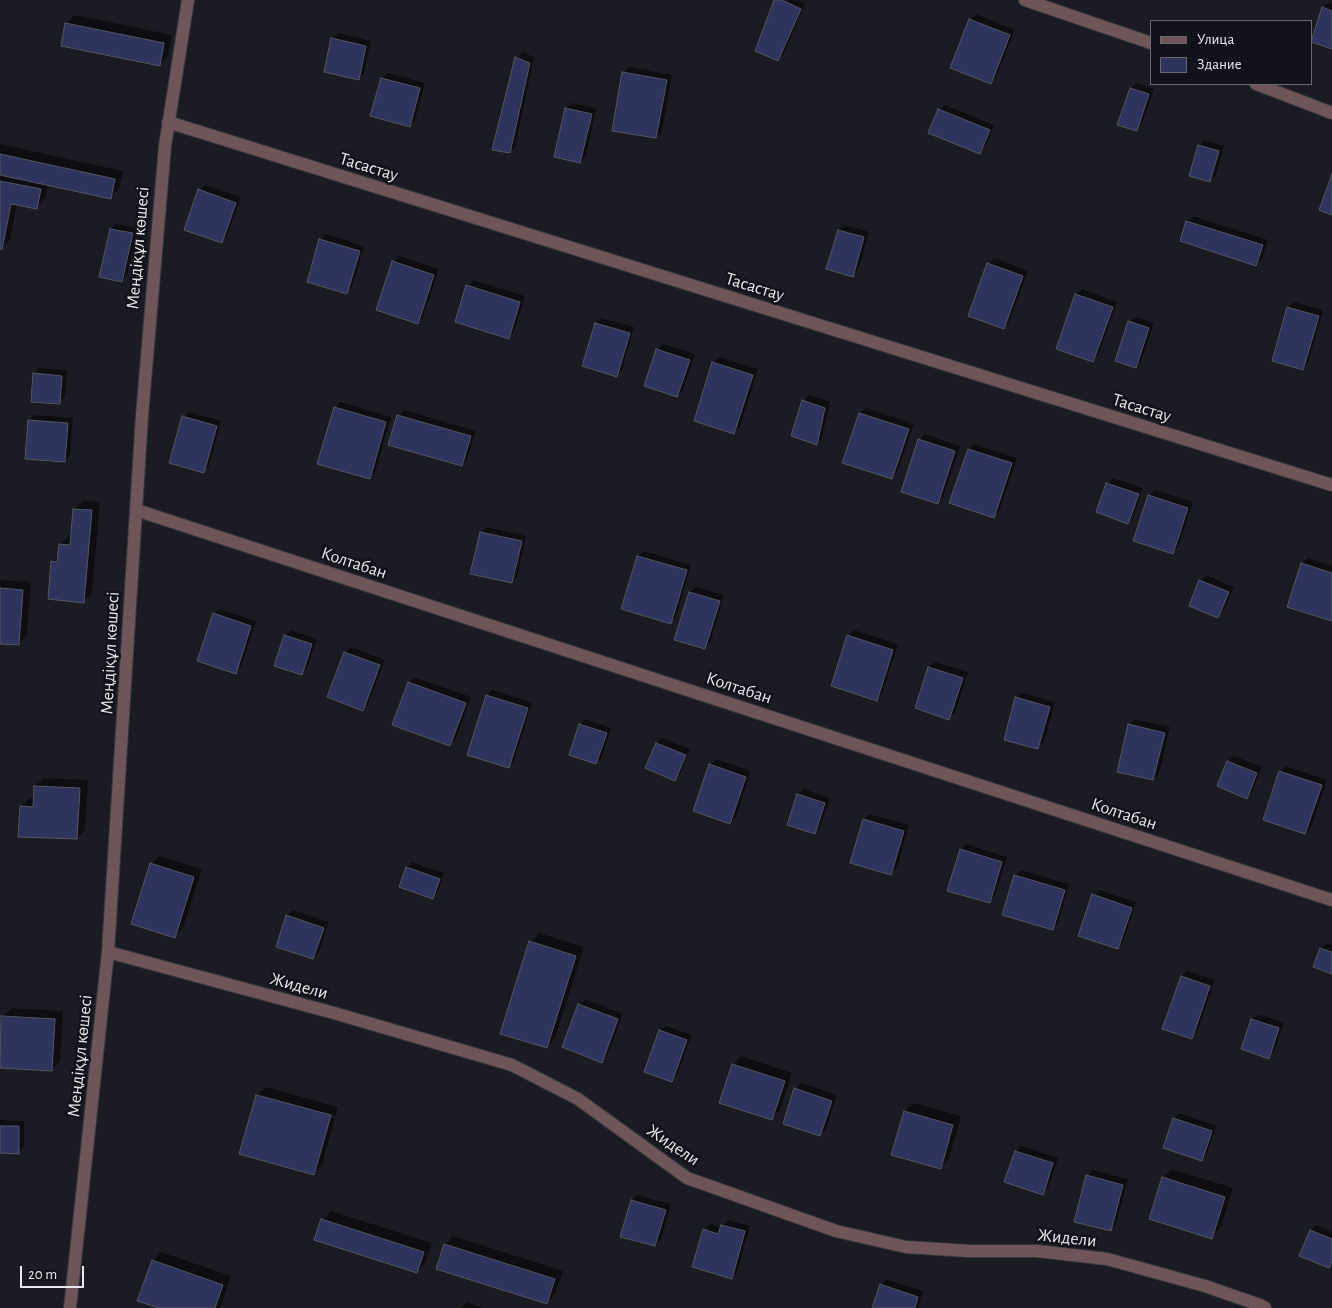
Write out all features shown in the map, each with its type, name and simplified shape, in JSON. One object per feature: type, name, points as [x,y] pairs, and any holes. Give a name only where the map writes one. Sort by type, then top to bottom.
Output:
[{"type":"street","name":"Меңдіқұл көшесі","points":[[70,1308],[108,952],[142,416],[165,146],[188,0]]},
{"type":"street","points":[[1025,0],[1150,43]]},
{"type":"street","points":[[1259,85],[1332,113]]},
{"type":"street","name":"Тасастау","points":[[168,122],[1332,485]]},
{"type":"street","name":"Колтабан","points":[[136,510],[1332,900]]},
{"type":"street","name":"Жидели","points":[[108,952],[334,1013],[512,1065],[578,1099],[687,1178],[836,1230],[906,1248],[969,1251],[1037,1251],[1107,1260],[1205,1286],[1265,1308]]},
{"type":"building","points":[[774,0],[782,0],[801,9],[778,61],[755,51]]},
{"type":"building","points":[[1322,7],[1332,11],[1332,49],[1312,42]]},
{"type":"building","points":[[969,19],[1010,35],[991,84],[950,68]]},
{"type":"building","points":[[65,23],[164,43],[160,66],[61,46]]},
{"type":"building","points":[[331,38],[366,46],[359,80],[324,72]]},
{"type":"building","points":[[515,57],[530,63],[510,153],[492,150]]},
{"type":"building","points":[[622,72],[667,80],[656,138],[612,131]]},
{"type":"building","points":[[381,78],[420,88],[410,127],[370,116]]},
{"type":"building","points":[[1130,88],[1149,94],[1137,131],[1117,125]]},
{"type":"building","points":[[565,108],[592,114],[580,163],[554,157]]},
{"type":"building","points":[[938,109],[990,130],[980,154],[928,133]]},
{"type":"building","points":[[1198,145],[1219,151],[1210,182],[1189,176]]},
{"type":"building","points":[[0,154],[115,179],[111,199],[0,175]]},
{"type":"building","points":[[1332,174],[1332,215],[1319,210]]},
{"type":"building","points":[[0,181],[41,189],[37,209],[11,204],[2,250],[0,249]]},
{"type":"building","points":[[198,189],[236,203],[222,243],[184,230]]},
{"type":"building","points":[[1186,221],[1263,245],[1256,266],[1180,241]]},
{"type":"building","points":[[110,229],[133,233],[122,282],[99,277]]},
{"type":"building","points":[[838,230],[864,237],[853,277],[826,269]]},
{"type":"building","points":[[319,239],[360,251],[347,294],[307,282]]},
{"type":"building","points":[[392,261],[434,275],[418,324],[376,310]]},
{"type":"building","points":[[987,263],[1023,276],[1004,329],[968,316]]},
{"type":"building","points":[[466,285],[520,302],[509,339],[455,322]]},
{"type":"building","points":[[1075,294],[1113,307],[1093,362],[1056,349]]},
{"type":"building","points":[[1287,307],[1319,316],[1303,370],[1272,361]]},
{"type":"building","points":[[1128,321],[1149,328],[1136,368],[1115,361]]},
{"type":"building","points":[[595,323],[630,333],[617,377],[582,366]]},
{"type":"building","points":[[656,349],[690,360],[677,397],[644,386]]},
{"type":"building","points":[[712,362],[753,375],[734,434],[694,421]]},
{"type":"building","points":[[33,373],[62,376],[60,404],[31,402]]},
{"type":"building","points":[[802,400],[825,408],[817,445],[791,436]]},
{"type":"building","points":[[334,407],[386,422],[370,479],[317,464]]},
{"type":"building","points":[[859,413],[909,429],[892,479],[842,463]]},
{"type":"building","points":[[397,415],[471,436],[462,466],[388,445]]},
{"type":"building","points":[[182,416],[217,426],[204,473],[169,463]]},
{"type":"building","points":[[28,420],[68,423],[65,462],[25,459]]},
{"type":"building","points":[[918,439],[955,451],[938,504],[901,492]]},
{"type":"building","points":[[968,449],[1012,463],[994,518],[949,503]]},
{"type":"building","points":[[1106,483],[1139,494],[1128,524],[1096,512]]},
{"type":"building","points":[[1148,495],[1188,508],[1173,554],[1133,541]]},
{"type":"building","points":[[73,509],[92,510],[84,603],[48,599],[51,561],[57,562],[59,544],[70,545]]},
{"type":"building","points":[[480,532],[522,541],[512,583],[470,574]]},
{"type":"building","points":[[637,556],[687,570],[671,624],[621,609]]},
{"type":"building","points":[[1301,563],[1332,573],[1332,621],[1287,607]]},
{"type":"building","points":[[1199,580],[1229,592],[1218,618],[1189,606]]},
{"type":"building","points":[[0,588],[23,590],[19,645],[0,644]]},
{"type":"building","points":[[689,592],[720,601],[705,649],[674,640]]},
{"type":"building","points":[[213,613],[251,626],[236,674],[197,661]]},
{"type":"building","points":[[284,635],[312,644],[302,675],[274,666]]},
{"type":"building","points":[[847,635],[893,650],[877,701],[831,686]]},
{"type":"building","points":[[344,652],[380,665],[363,711],[327,697]]},
{"type":"building","points":[[928,667],[963,678],[949,720],[915,708]]},
{"type":"building","points":[[408,682],[466,703],[450,746],[392,725]]},
{"type":"building","points":[[486,695],[528,708],[509,768],[467,755]]},
{"type":"building","points":[[1015,697],[1050,707],[1038,749],[1004,740]]},
{"type":"building","points":[[579,724],[607,733],[596,764],[569,755]]},
{"type":"building","points":[[1128,724],[1165,733],[1153,780],[1117,772]]},
{"type":"building","points":[[656,743],[686,755],[675,781],[645,768]]},
{"type":"building","points":[[1227,761],[1257,773],[1247,799],[1217,786]]},
{"type":"building","points":[[709,764],[746,777],[730,824],[693,811]]},
{"type":"building","points":[[1279,771],[1322,785],[1305,834],[1263,820]]},
{"type":"building","points":[[34,786],[80,788],[77,839],[18,837],[20,806],[33,807]]},
{"type":"building","points":[[797,794],[825,803],[815,834],[787,825]]},
{"type":"building","points":[[863,819],[904,831],[891,875],[850,863]]},
{"type":"building","points":[[960,849],[1002,862],[990,903],[947,891]]},
{"type":"building","points":[[150,863],[194,877],[175,938],[131,924]]},
{"type":"building","points":[[406,867],[440,879],[433,899],[399,887]]},
{"type":"building","points":[[1014,875],[1065,890],[1053,930],[1002,915]]},
{"type":"building","points":[[1092,894],[1132,908],[1118,949],[1078,936]]},
{"type":"building","points":[[286,915],[324,928],[313,959],[276,947]]},
{"type":"building","points":[[529,941],[576,956],[547,1048],[500,1034]]},
{"type":"building","points":[[1320,948],[1332,952],[1332,974],[1313,967]]},
{"type":"building","points":[[1181,976],[1210,986],[1192,1039],[1162,1029]]},
{"type":"building","points":[[578,1004],[618,1019],[602,1063],[562,1047]]},
{"type":"building","points":[[1,1016],[55,1019],[52,1071],[0,1068]]},
{"type":"building","points":[[1251,1019],[1279,1028],[1269,1059],[1241,1049]]},
{"type":"building","points":[[659,1030],[687,1040],[672,1082],[644,1072]]},
{"type":"building","points":[[732,1064],[785,1081],[772,1120],[719,1103]]},
{"type":"building","points":[[794,1088],[832,1101],[820,1136],[783,1124]]},
{"type":"building","points":[[256,1095],[331,1115],[314,1175],[239,1154]]},
{"type":"building","points":[[904,1111],[953,1125],[941,1169],[891,1155]]},
{"type":"building","points":[[1173,1118],[1212,1131],[1202,1161],[1163,1148]]},
{"type":"building","points":[[0,1126],[19,1126],[19,1154],[0,1153]]},
{"type":"building","points":[[1015,1151],[1053,1163],[1043,1195],[1004,1182]]},
{"type":"building","points":[[1086,1175],[1123,1185],[1111,1231],[1074,1222]]},
{"type":"building","points":[[1162,1177],[1225,1197],[1212,1239],[1149,1219]]},
{"type":"building","points":[[631,1200],[666,1210],[655,1246],[620,1237]]},
{"type":"building","points":[[321,1219],[424,1252],[417,1273],[314,1240]]},
{"type":"building","points":[[721,1225],[745,1231],[732,1279],[692,1267],[703,1229],[718,1234]]},
{"type":"building","points":[[1310,1230],[1332,1239],[1332,1261],[1329,1268],[1299,1256]]},
{"type":"building","points":[[444,1244],[555,1279],[547,1304],[436,1269]]},
{"type":"building","points":[[152,1260],[223,1285],[215,1308],[159,1308],[137,1301]]},
{"type":"building","points":[[880,1284],[918,1297],[915,1308],[872,1308]]}]
